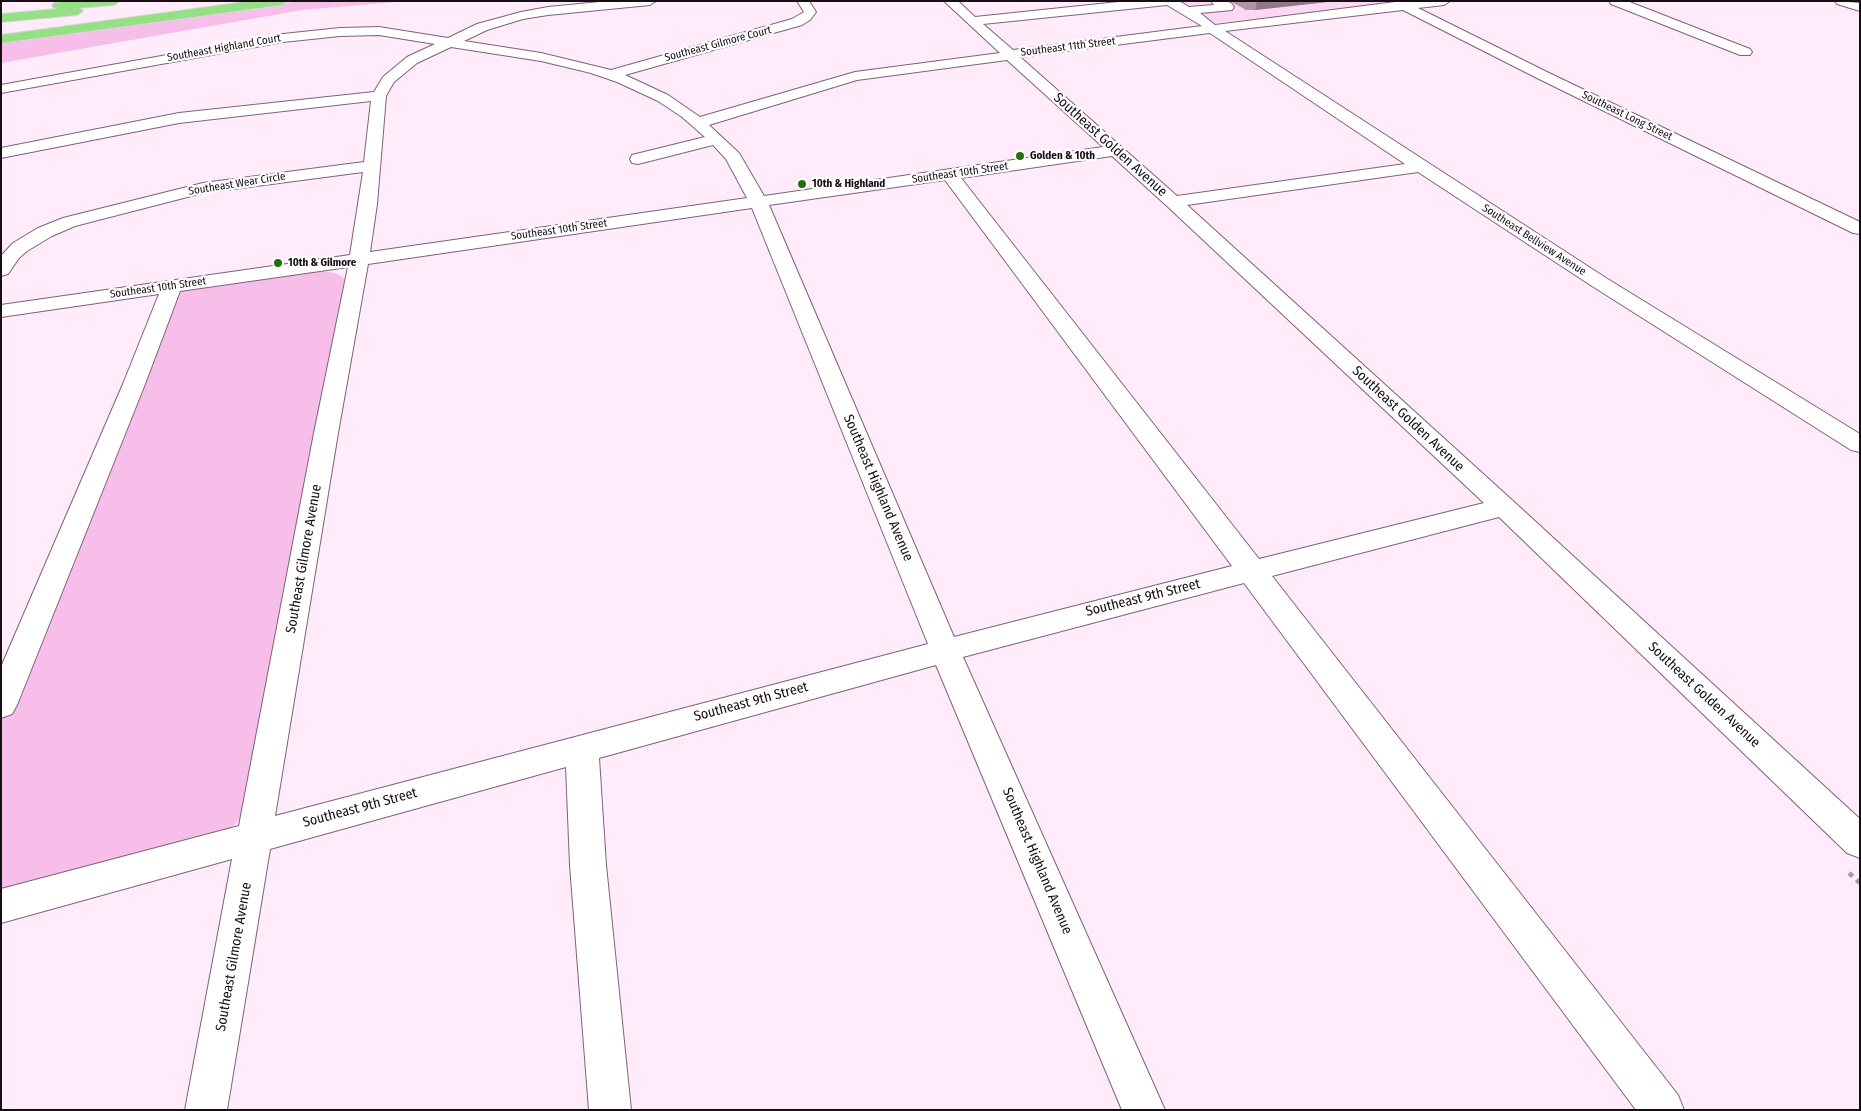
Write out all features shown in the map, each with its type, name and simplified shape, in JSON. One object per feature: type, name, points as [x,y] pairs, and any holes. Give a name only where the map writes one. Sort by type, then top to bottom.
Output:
[{"type":"highway","points":[[1,11],[114,1]]},
{"type":"highway","points":[[166,4],[195,1]]},
{"type":"highway","points":[[1,39],[281,1]]},
{"type":"highway","points":[[1,18],[127,7]]},
{"type":"street","points":[[1,153],[178,118],[378,96],[388,80],[412,60],[482,27],[521,16],[561,9],[650,1]]},
{"type":"street","name":"Southeast Gilmore Court","points":[[610,75],[798,22],[810,12],[803,1]]},
{"type":"street","name":"Southeast Golden Avenue","points":[[950,1],[1173,202],[1504,507],[1860,842]]},
{"type":"street","points":[[972,21],[1169,1]]},
{"type":"street","name":"Southeast Bellview Avenue","points":[[1169,1],[1599,282],[1860,445]]},
{"type":"street","points":[[1187,12],[1228,7],[1217,1]]},
{"type":"street","name":"Southeast 11th Street","points":[[638,159],[855,76],[986,60],[1207,25],[1356,12],[1401,4],[1444,1]]},
{"type":"street","points":[[1615,1],[1745,52]]},
{"type":"street","points":[[1841,1],[1860,7]]},
{"type":"street","name":"Southeast Long Street","points":[[1401,4],[1544,76],[1860,228]]},
{"type":"street","points":[[990,7],[1000,18]]},
{"type":"street","name":"Southeast Highland Court","points":[[1,89],[302,35],[379,31],[448,42]]},
{"type":"street","name":"Southeast Highland Avenue","points":[[448,42],[541,57],[610,75],[663,98],[708,131],[733,157],[758,201],[945,650],[1144,1110]]},
{"type":"street","name":"Southeast Gilmore Avenue","points":[[206,1110],[326,434],[359,260],[372,166],[378,96]]},
{"type":"street","name":"Southeast 10th Street","points":[[1,311],[1116,150]]},
{"type":"street","name":"Southeast Wear Circle","points":[[1,270],[12,254],[32,239],[68,222],[203,188],[372,166]]},
{"type":"street","points":[[1173,202],[1421,167]]},
{"type":"street","points":[[949,174],[1663,1110]]},
{"type":"street","points":[[1,705],[134,384],[172,286]]},
{"type":"street","name":"Southeast 9th Street","points":[[1,906],[945,650],[1504,507]]},
{"type":"street","points":[[582,748],[588,865],[610,1110]]},
{"type":"shaded area","points":[[301,1],[408,1],[302,10],[1,63],[1,42]]},
{"type":"shaded area","points":[[1179,1],[1378,1],[1383,4],[1215,23]]},
{"type":"shaded area","points":[[323,271],[335,273],[344,278],[344,287],[243,815],[228,832],[1,892],[1,709],[176,292]]},
{"type":"place","name":"Golden & 10th","points":[[1020,156]]},
{"type":"place","name":"10th & Highland","points":[[802,184]]},
{"type":"place","name":"10th & Gilmore","points":[[278,263]]}]
